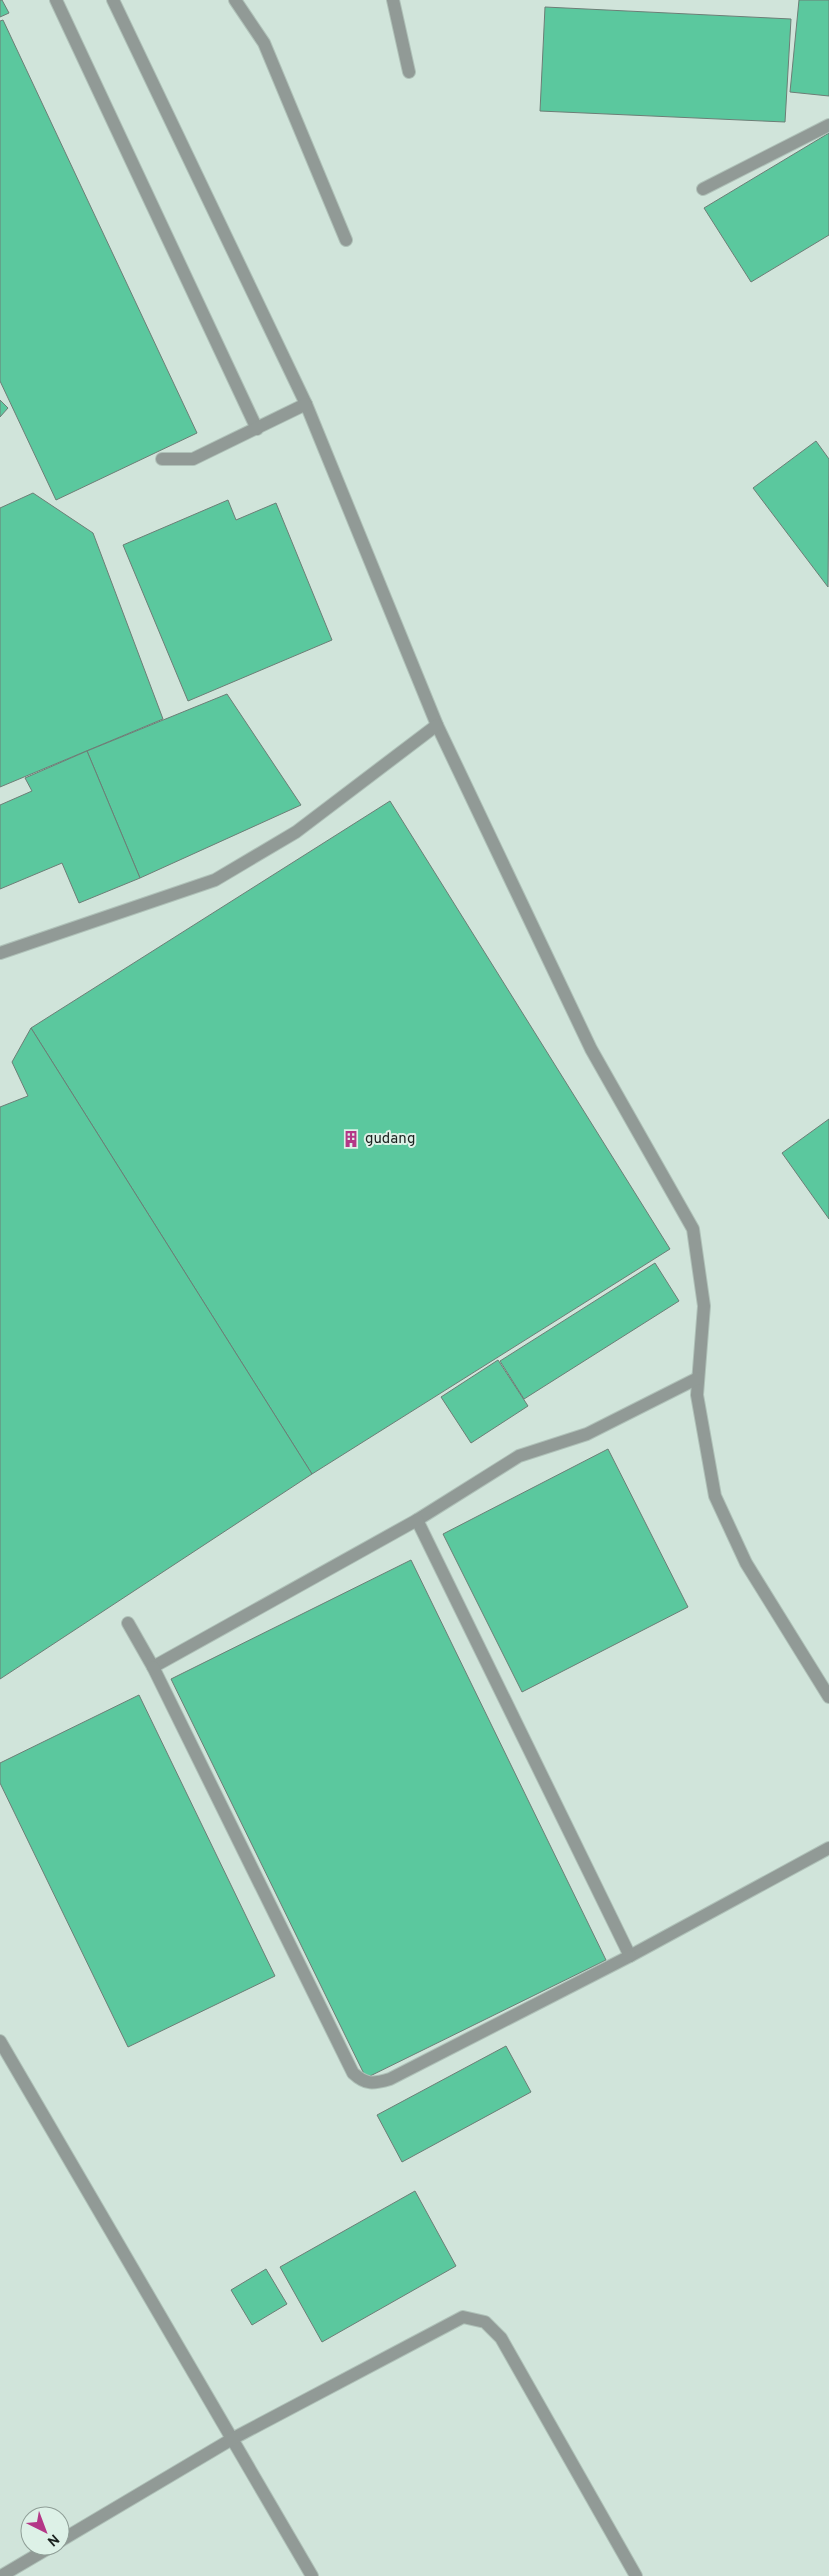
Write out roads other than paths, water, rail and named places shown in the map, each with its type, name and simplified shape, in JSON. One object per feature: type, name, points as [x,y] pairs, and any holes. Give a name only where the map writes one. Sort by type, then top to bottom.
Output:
[{"type":"lane","points":[[56,0],[257,428]]},
{"type":"lane","points":[[234,0],[264,43],[346,240]]},
{"type":"lane","points":[[393,0],[409,72]]},
{"type":"lane","points":[[116,1],[306,404],[437,725],[591,1049],[693,1229],[704,1306],[697,1395],[715,1496],[746,1563],[829,1697]]},
{"type":"lane","points":[[703,189],[829,125]]},
{"type":"lane","points":[[162,459],[193,459],[306,404]]},
{"type":"lane","points":[[0,953],[215,880],[296,832],[437,725]]},
{"type":"lane","points":[[153,1667],[417,1520],[519,1456],[587,1434],[698,1378]]},
{"type":"lane","points":[[417,1520],[630,1956]]},
{"type":"lane","points":[[128,1623],[153,1667],[353,2073],[363,2082],[372,2084],[390,2079],[630,1956],[829,1848]]},
{"type":"lane","points":[[0,2041],[312,2576]]},
{"type":"lane","points":[[70,2535],[232,2439],[463,2317],[485,2322],[501,2338],[636,2576]]},
{"type":"lane","points":[[1,2576],[35,2556]]},
{"type":"place","name":"gudang","points":[[351,1139]]}]
